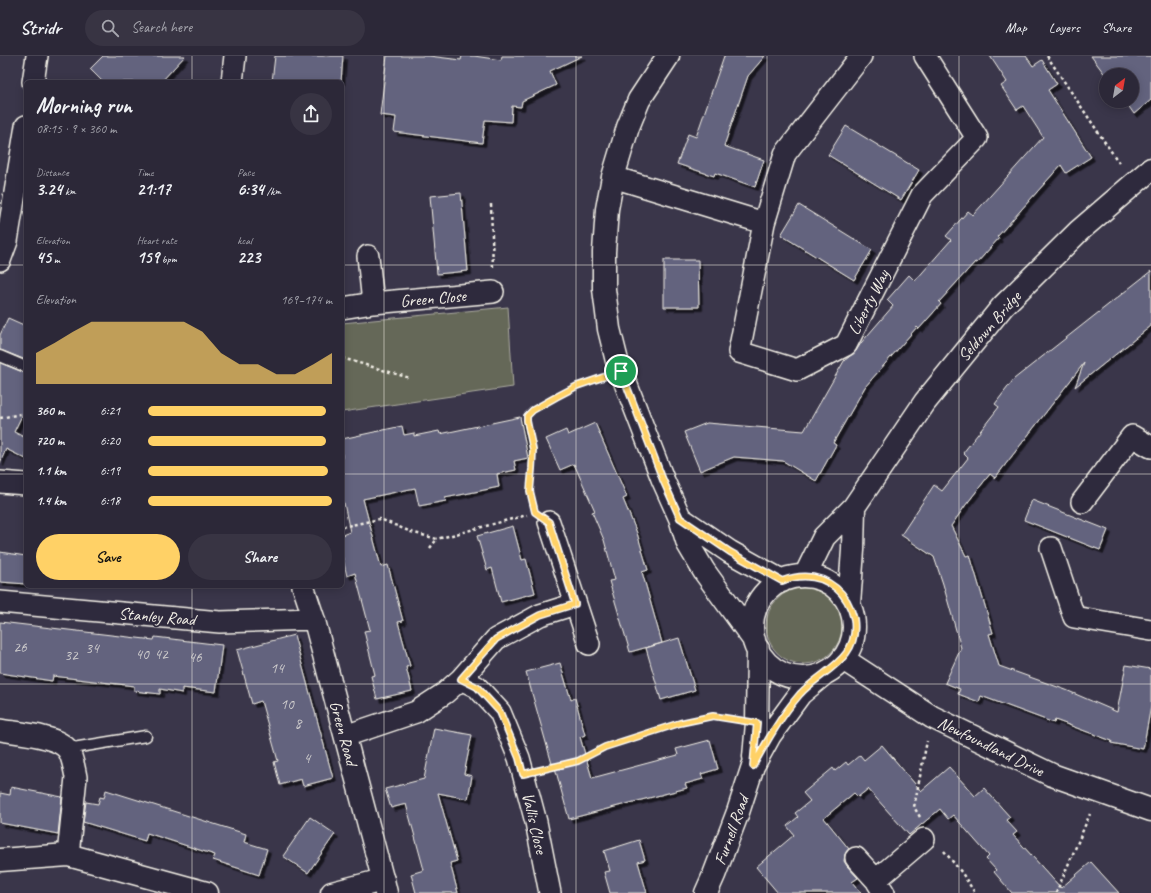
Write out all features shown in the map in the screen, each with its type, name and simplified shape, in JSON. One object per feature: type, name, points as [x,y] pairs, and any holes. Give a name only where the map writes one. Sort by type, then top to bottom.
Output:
[{"type":"street","points":[[33,80],[38,56]]},
{"type":"street","points":[[232,80],[235,56]]},
{"type":"street","points":[[668,56],[639,100],[628,127],[613,177],[607,209],[604,289],[609,329],[617,362],[663,480],[680,518],[688,544],[704,571],[765,660],[775,669],[787,675],[812,677],[825,673],[843,659],[848,651],[854,633],[852,614],[849,604],[844,596],[829,583],[818,578],[805,576],[793,577],[772,587],[763,595],[757,605],[753,622],[756,645]]},
{"type":"street","name":"Liberty Way","points":[[861,56],[785,154],[764,223],[738,352],[797,370],[846,345],[922,195],[977,138],[925,56]]},
{"type":"street","points":[[0,260],[7,241],[24,138]]},
{"type":"street","name":"Seldown Bridge","points":[[805,576],[824,537],[854,507],[925,402],[1003,306],[1080,231],[1143,176]]},
{"type":"street","points":[[613,177],[764,223]]},
{"type":"street","points":[[368,256],[373,303]]},
{"type":"street","name":"Green Close","points":[[344,308],[373,303],[493,292]]},
{"type":"street","points":[[1082,502],[1132,436],[1151,447]]},
{"type":"street","points":[[0,482],[24,484]]},
{"type":"street","points":[[849,604],[853,550],[854,507]]},
{"type":"street","points":[[542,517],[589,644]]},
{"type":"street","points":[[680,518],[730,552],[782,581]]},
{"type":"street","points":[[1051,548],[1074,617],[1151,630]]},
{"type":"street","name":"Green Road","points":[[305,588],[384,886]]},
{"type":"street","name":"Stanley Road","points":[[0,602],[220,622],[314,619]]},
{"type":"street","points":[[345,736],[416,712],[445,693],[461,679],[496,639],[540,615],[575,604]]},
{"type":"street","name":"Furnell Road","points":[[753,766],[757,723],[756,645]]},
{"type":"street","name":"Newfoundland Drive","points":[[843,659],[932,717],[1052,775],[1151,810]]},
{"type":"street","name":"Furnell Road","points":[[706,893],[738,812],[753,766],[770,735],[800,694],[825,673]]},
{"type":"street","name":"Vallis Close","points":[[461,679],[477,687],[500,712],[519,758],[536,822],[550,893]]},
{"type":"street","points":[[0,730],[51,739],[67,749],[76,777],[68,855]]},
{"type":"street","points":[[856,858],[880,887],[927,836]]},
{"type":"street","points":[[0,860],[68,855],[207,893]]},
{"type":"street","points":[[332,893],[384,886]]},
{"type":"lane","points":[[0,356],[24,366]]},
{"type":"lane","points":[[67,749],[146,736]]},
{"type":"path","points":[[1047,56],[1116,159],[1143,176]]},
{"type":"path","points":[[491,204],[493,292]]},
{"type":"path","points":[[344,359],[410,378]]},
{"type":"path","points":[[344,527],[380,520],[411,532],[437,539],[542,517],[530,491],[533,450],[527,416],[533,410],[577,386],[621,371]]},
{"type":"path","points":[[0,418],[24,413]]},
{"type":"path","points":[[430,548],[437,539]]},
{"type":"path","points":[[523,774],[578,761],[605,747],[680,723],[713,716],[757,723]]},
{"type":"path","points":[[932,717],[914,807],[927,836],[962,873],[975,893]]},
{"type":"path","points":[[1056,893],[1099,791]]},
{"type":"green space","points":[[508,307],[513,387],[344,412],[344,323]]},
{"type":"green space","points":[[804,588],[819,591],[831,599],[839,611],[842,626],[839,641],[831,653],[819,661],[804,664],[789,661],[777,653],[769,641],[766,626],[769,611],[777,599],[789,591]]},
{"type":"building","points":[[103,56],[185,56],[163,80],[101,80],[90,69]]},
{"type":"building","points":[[275,56],[343,56],[341,80],[272,80]]},
{"type":"building","points":[[387,56],[429,56],[461,60],[462,56],[474,56],[501,60],[502,56],[582,56],[550,71],[556,85],[522,101],[521,107],[512,106],[511,122],[485,120],[482,143],[394,132],[396,117],[380,115]]},
{"type":"building","points":[[724,56],[765,56],[748,76],[724,146],[764,160],[755,187],[715,173],[714,176],[677,164],[688,134],[696,137]]},
{"type":"building","points":[[990,56],[1026,56],[1033,66],[1042,60],[1057,84],[1048,90],[1091,157],[1066,173],[1061,165],[997,237],[999,238],[977,263],[975,262],[939,302],[941,304],[919,329],[917,327],[865,387],[833,443],[836,445],[816,481],[783,461],[734,457],[700,471],[684,432],[707,423],[804,431],[844,361],[856,351],[861,343],[893,306],[887,300],[909,275],[915,281],[951,240],[946,236],[968,211],[973,215],[1043,137],[1023,106],[1017,110],[1001,86],[1007,82]]},
{"type":"building","points":[[1091,56],[1151,56],[1151,100],[1134,114],[1130,108],[1139,108],[1139,68],[1100,68]]},
{"type":"building","points":[[846,126],[919,170],[901,200],[828,155]]},
{"type":"building","points":[[461,193],[468,271],[437,274],[430,196]]},
{"type":"building","points":[[799,205],[872,250],[854,280],[781,235]]},
{"type":"building","points":[[664,260],[698,260],[699,307],[664,307]]},
{"type":"building","points":[[1151,271],[1151,326],[1075,387],[1084,363],[995,478],[990,474],[951,526],[966,556],[970,555],[993,633],[989,634],[999,666],[1066,690],[1117,712],[1126,665],[1151,669],[1151,706],[1143,749],[1111,743],[1112,741],[1055,720],[1054,723],[981,696],[979,702],[958,694],[960,689],[945,683],[961,648],[943,584],[934,557],[901,535],[934,485],[942,491],[968,458],[963,453],[999,407],[995,404],[1014,379]]},
{"type":"building","points":[[8,318],[24,325],[24,359],[0,350],[0,335]]},
{"type":"building","points":[[0,363],[24,372],[24,411],[14,432],[24,437],[24,458],[6,449],[0,463]]},
{"type":"building","points":[[520,417],[528,458],[514,461],[516,470],[497,474],[499,487],[445,498],[446,501],[419,506],[415,488],[363,499],[381,567],[388,565],[403,621],[398,622],[410,666],[406,667],[412,691],[377,699],[371,676],[375,675],[364,631],[370,630],[355,573],[347,576],[344,563],[344,534],[350,532],[344,503],[344,439],[402,426],[404,435],[414,433],[414,436],[439,431],[440,434]]},
{"type":"building","points":[[595,423],[627,497],[623,499],[637,533],[648,570],[642,572],[662,643],[630,652],[609,581],[615,580],[604,540],[592,512],[595,511],[574,464],[560,470],[546,439],[566,430],[568,435]]},
{"type":"building","points":[[1032,500],[1108,530],[1100,550],[1024,520]]},
{"type":"building","points":[[513,526],[522,560],[526,559],[535,593],[501,602],[492,568],[487,570],[477,536]]},
{"type":"building","points":[[0,552],[24,556],[24,584],[0,582]]},
{"type":"building","points":[[0,622],[154,640],[155,637],[222,645],[216,692],[182,688],[182,693],[160,689],[160,694],[134,691],[134,686],[53,676],[52,681],[0,673]]},
{"type":"building","points":[[294,635],[333,778],[303,786],[301,779],[280,785],[274,762],[278,761],[261,701],[252,704],[237,650]]},
{"type":"building","points":[[679,638],[695,690],[661,700],[646,648]]},
{"type":"building","points":[[560,663],[571,700],[575,698],[585,735],[580,737],[592,778],[678,755],[676,749],[710,740],[718,769],[701,774],[703,779],[685,784],[687,788],[569,819],[526,672]]},
{"type":"building","points":[[434,728],[472,735],[464,774],[472,776],[468,799],[438,793],[457,861],[450,863],[458,893],[416,893],[411,874],[424,870],[406,804],[391,808],[385,789],[424,779]]},
{"type":"building","points":[[882,745],[921,791],[949,767],[975,796],[984,788],[1010,817],[1006,820],[1017,832],[1013,835],[1061,888],[1091,862],[1119,893],[1012,893],[994,872],[996,870],[986,859],[989,856],[953,815],[948,819],[940,809],[909,835],[868,789],[858,797],[854,793],[824,818],[849,849],[845,854],[844,861],[858,878],[852,882],[861,893],[778,893],[756,867],[794,835],[787,826],[798,817],[795,813],[810,801],[803,793],[833,768],[835,771],[846,762],[848,765],[860,755],[864,760]]},
{"type":"building","points":[[11,787],[62,797],[58,834],[0,823],[0,793],[10,795]]},
{"type":"building","points":[[106,790],[246,834],[244,842],[267,849],[259,875],[213,860],[215,855],[147,833],[145,841],[83,822],[86,802],[98,804],[100,797],[104,798]]},
{"type":"building","points":[[310,817],[335,834],[308,873],[283,856]]},
{"type":"building","points":[[639,840],[645,860],[638,862],[647,893],[610,893],[604,872],[610,871],[604,851]]},
{"type":"route","points":[[621,371],[643,431],[680,518],[730,552],[782,581],[793,577],[805,576],[818,578],[838,589],[849,604],[854,623],[854,633],[848,651],[843,659],[800,694],[770,735],[753,766],[757,723],[713,716],[680,723],[605,747],[578,761],[523,774],[519,758],[500,712],[477,687],[461,679],[496,639],[540,615],[575,604],[549,522],[535,512],[530,491],[533,450],[527,416],[533,410],[577,386],[621,371]]}]
